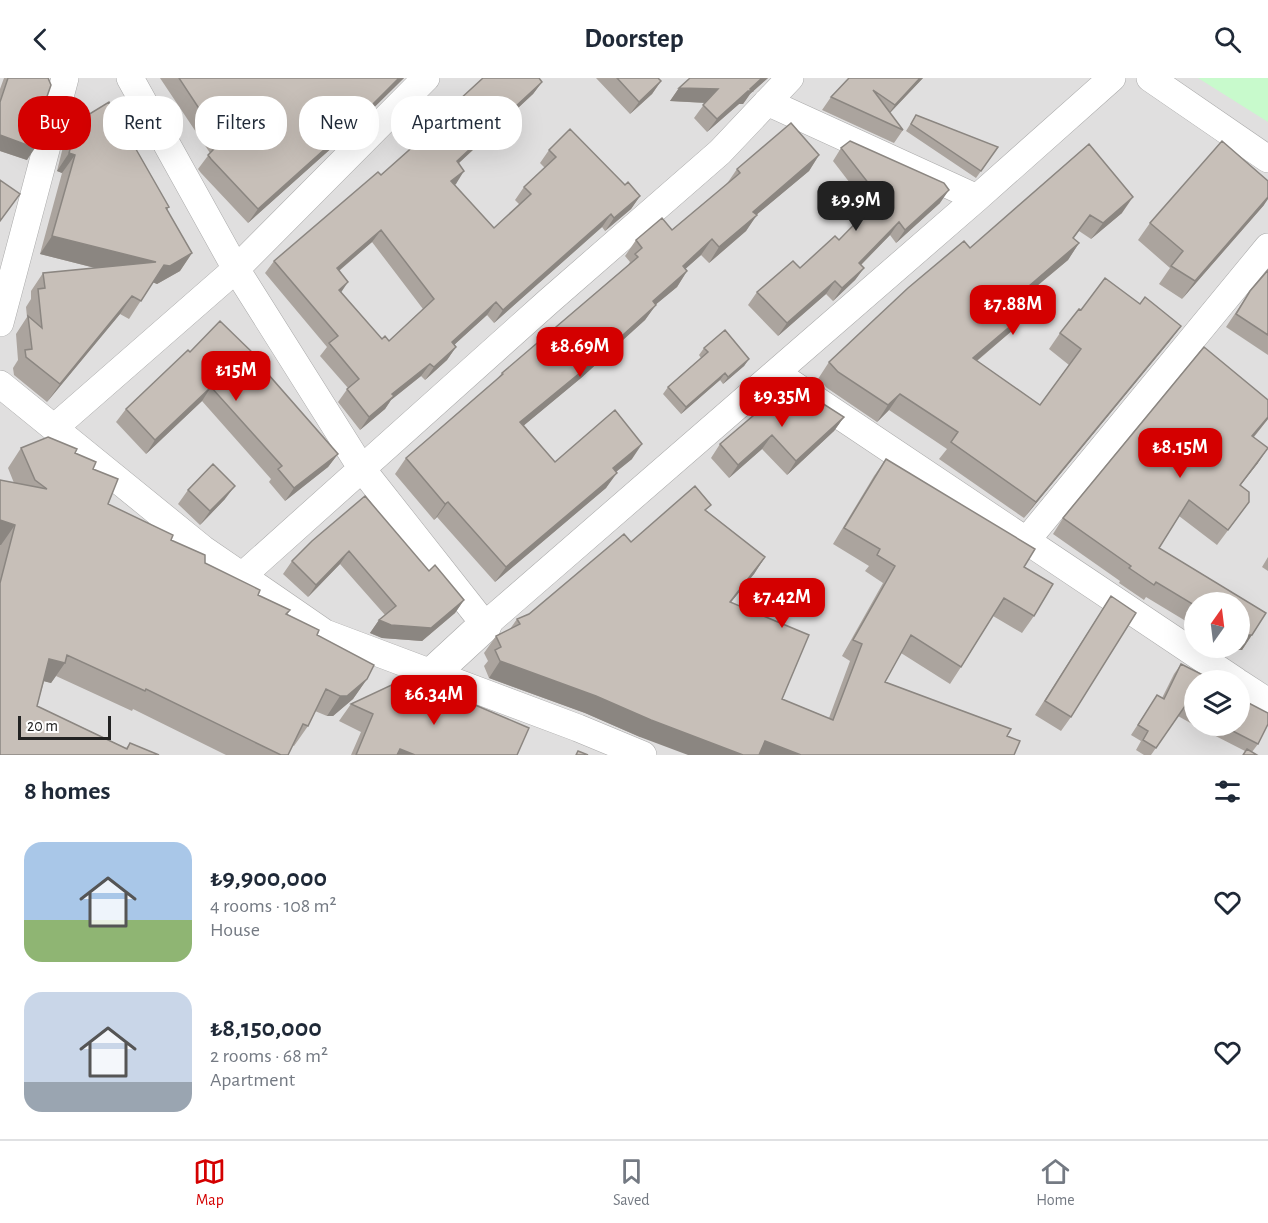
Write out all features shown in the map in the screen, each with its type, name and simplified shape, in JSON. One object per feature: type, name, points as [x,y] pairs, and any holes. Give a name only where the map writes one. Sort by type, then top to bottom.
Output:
[{"type":"street","points":[[0,323],[65,78]]},
{"type":"street","points":[[130,78],[236,269],[362,469],[485,625]]},
{"type":"street","points":[[54,428],[236,269],[426,78]]},
{"type":"street","points":[[242,576],[549,301],[720,152],[790,78]]},
{"type":"street","points":[[433,674],[485,625],[1112,78]]},
{"type":"street","points":[[1150,78],[1268,159]]},
{"type":"street","points":[[767,102],[977,198]]},
{"type":"street","points":[[1026,541],[1268,247]]},
{"type":"street","points":[[776,373],[1220,670]]},
{"type":"street","points":[[0,384],[203,549],[325,633],[578,728],[643,755]]},
{"type":"street","points":[[1250,690],[1268,702]]},
{"type":"shaded area","points":[[0,78],[1268,78],[1268,755],[0,755]]},
{"type":"green space","points":[[1198,78],[1268,78],[1268,122]]},
{"type":"building","points":[[8,78],[48,78],[51,85],[47,96],[18,96],[18,142],[0,135],[0,102]]},
{"type":"building","points":[[179,78],[399,78],[379,98],[379,96],[299,96],[299,150],[324,150],[258,209],[208,155],[213,150],[287,150],[287,96],[195,96],[195,102]]},
{"type":"building","points":[[483,78],[539,78],[542,82],[522,101],[522,96],[463,96]]},
{"type":"building","points":[[617,78],[658,78],[661,81],[639,102]]},
{"type":"building","points":[[690,78],[762,78],[750,89],[752,91],[748,91],[717,119],[703,105],[718,89],[679,88]]},
{"type":"building","points":[[849,78],[920,78],[895,105],[873,90],[903,130],[831,97]]},
{"type":"building","points":[[103,106],[103,150],[136,150],[192,253],[170,266],[164,265],[141,301],[132,296],[60,384],[26,357],[25,350],[32,349],[28,316],[42,328],[38,289],[45,288],[43,273],[156,262],[52,236],[75,155],[69,153],[70,150],[91,150],[91,113]]},
{"type":"building","points":[[916,115],[998,147],[981,171],[911,124]]},
{"type":"building","points":[[791,123],[819,155],[753,212],[757,215],[719,247],[712,239],[683,266],[687,271],[653,301],[656,305],[592,363],[520,422],[555,462],[615,410],[642,444],[613,468],[617,473],[506,567],[448,502],[445,504],[406,458],[638,257],[635,254],[642,248],[636,240],[662,218],[672,230],[740,173],[737,169]]},
{"type":"building","points":[[570,129],[625,185],[628,182],[640,196],[614,218],[611,214],[503,310],[496,302],[452,342],[456,347],[434,367],[430,364],[392,394],[394,396],[369,417],[347,389],[359,379],[329,343],[338,336],[274,261],[378,172],[381,175],[409,150],[469,150],[457,161],[464,171],[451,181],[494,228],[531,194],[524,187],[556,157],[549,150]],"holes":[[[381,230],[434,299],[389,341],[385,336],[382,339],[339,290],[348,282],[337,268]]]},
{"type":"building","points":[[850,141],[944,183],[949,190],[905,230],[899,222],[859,263],[864,268],[842,288],[835,281],[787,323],[757,292],[793,261],[800,268],[835,236],[839,240],[880,198],[841,148]]},
{"type":"building","points":[[1222,141],[1268,181],[1268,197],[1195,281],[1171,266],[1183,251],[1150,223]]},
{"type":"building","points":[[1089,144],[1133,197],[1103,223],[1090,215],[1073,238],[1079,243],[1014,299],[1026,313],[973,358],[1040,405],[1081,349],[1060,333],[1105,278],[1140,304],[1145,297],[1181,326],[1036,502],[951,442],[958,432],[900,394],[888,405],[838,372],[829,362],[908,288],[964,241],[970,248]]},
{"type":"building","points":[[0,180],[20,194],[0,221]]},
{"type":"building","points":[[1268,270],[1268,335],[1236,314],[1250,291]]},
{"type":"building","points":[[220,321],[256,356],[254,358],[338,454],[294,488],[278,469],[282,466],[211,387],[155,440],[126,409],[188,350],[190,352]]},
{"type":"building","points":[[725,330],[749,359],[728,377],[725,373],[686,407],[668,387],[708,352],[704,348]]},
{"type":"building","points":[[1204,347],[1268,400],[1268,417],[1252,436],[1268,448],[1240,485],[1249,492],[1249,502],[1228,530],[1189,500],[1159,548],[1231,592],[1184,592],[1184,599],[1156,582],[1154,585],[1063,518]]},
{"type":"building","points":[[780,393],[790,393],[809,415],[822,403],[844,417],[796,461],[772,435],[738,465],[720,444]]},
{"type":"building","points":[[48,437],[77,449],[75,453],[96,462],[93,469],[118,479],[108,504],[173,535],[171,540],[205,555],[205,563],[260,590],[258,595],[290,610],[286,614],[319,630],[317,635],[374,665],[367,679],[347,696],[340,696],[326,689],[308,726],[303,724],[288,755],[281,755],[146,689],[145,691],[67,655],[65,663],[49,659],[37,706],[127,749],[130,743],[159,755],[0,755],[0,583],[15,525],[0,520],[0,480],[47,489],[35,480],[21,448]]},
{"type":"building","points":[[886,459],[1035,549],[1024,567],[1053,584],[1034,616],[1004,598],[961,667],[911,635],[885,682],[1011,729],[1007,736],[1020,741],[1014,755],[801,755],[765,741],[759,755],[743,755],[596,696],[500,661],[495,650],[501,647],[496,636],[520,624],[517,619],[529,614],[624,534],[631,542],[695,486],[711,505],[705,510],[765,557],[730,602],[809,635],[782,699],[833,720],[862,644],[853,640],[895,566],[877,555],[880,549],[844,528]]},
{"type":"building","points":[[213,464],[235,486],[210,511],[188,490]]},
{"type":"building","points":[[365,496],[429,571],[435,565],[464,600],[431,628],[391,625],[379,620],[396,606],[349,551],[316,585],[292,561]]},
{"type":"building","points":[[1111,596],[1136,613],[1071,717],[1045,701]]},
{"type":"building","points":[[1250,603],[1266,613],[1250,635]]},
{"type":"building","points":[[1181,664],[1193,670],[1184,670],[1184,707],[1156,748],[1143,740],[1148,731],[1138,725],[1157,695],[1164,699]]},
{"type":"building","points":[[400,681],[465,708],[468,702],[529,728],[517,755],[415,755],[400,749],[397,755],[356,755],[373,714],[351,704]]},
{"type":"building","points":[[1250,704],[1268,713],[1268,724],[1258,744],[1242,736],[1250,736]]},
{"type":"building","points":[[1247,749],[1257,755],[1243,755]]},
{"type":"building","points":[[578,751],[588,755],[576,755]]}]
